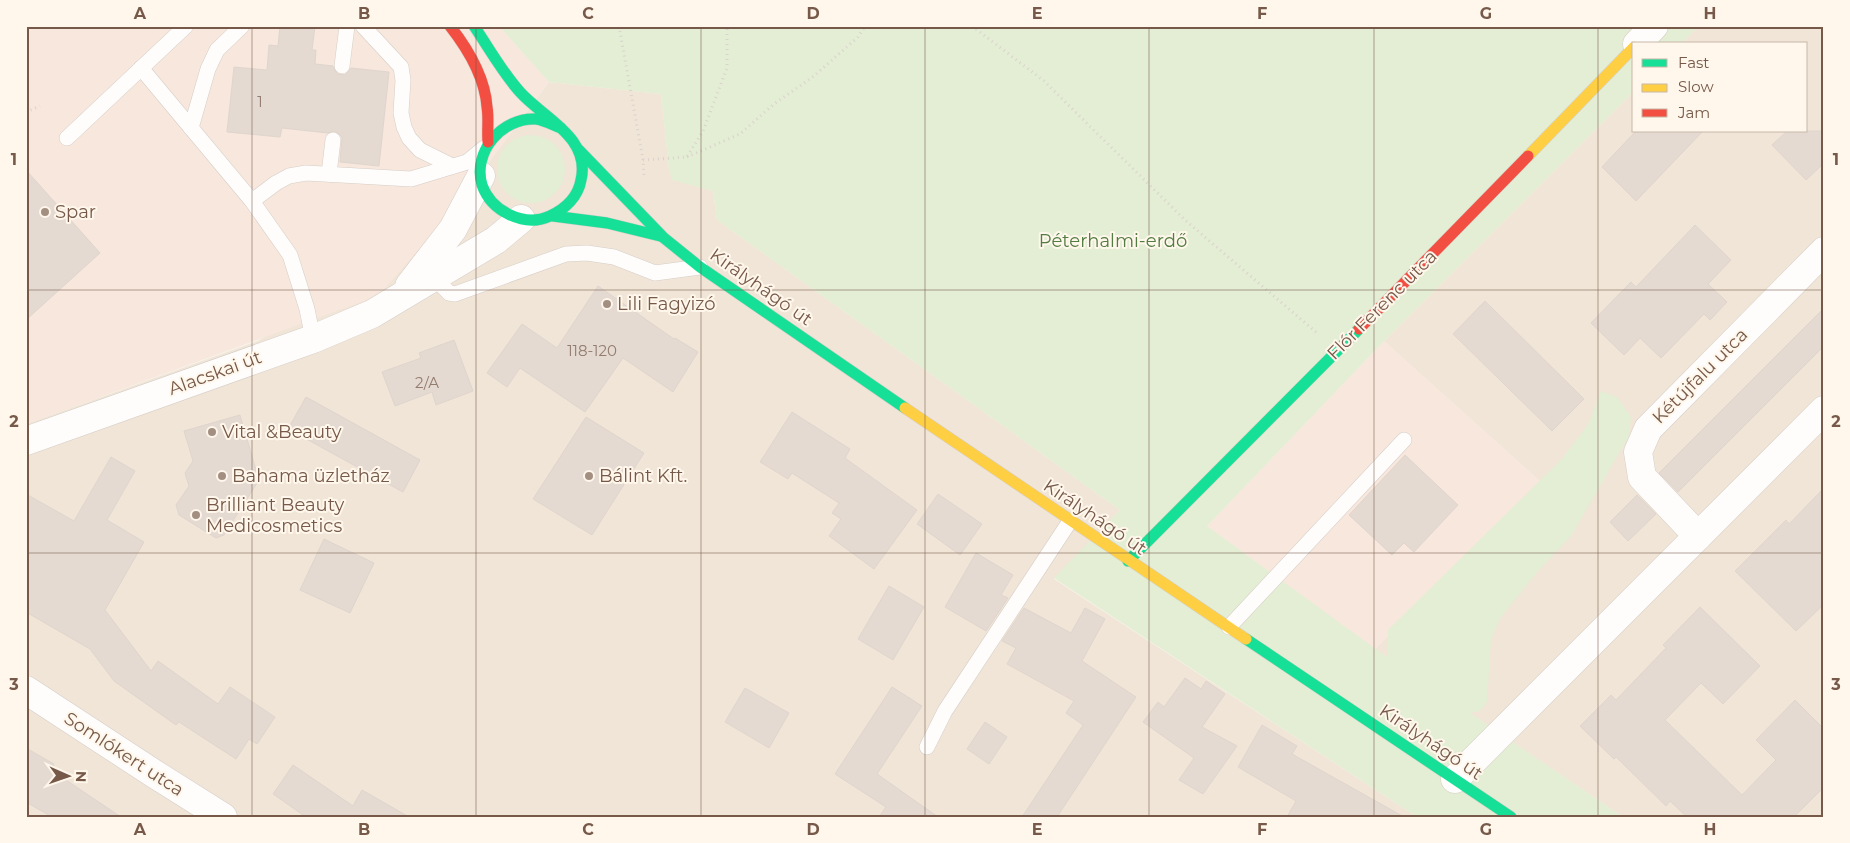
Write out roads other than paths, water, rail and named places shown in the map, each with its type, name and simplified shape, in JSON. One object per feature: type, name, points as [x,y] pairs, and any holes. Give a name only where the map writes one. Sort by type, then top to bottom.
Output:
[{"type":"street","points":[[450,26],[470,56],[487,103],[486,145],[482,157],[480,176],[491,201],[504,213],[521,220],[537,220],[553,216],[575,197],[579,188],[583,169],[579,150]]},
{"type":"street","name":"Királyhágó út","points":[[474,26],[520,92],[574,141],[579,150],[664,238],[700,267],[1128,561],[1511,817]]},
{"type":"street","points":[[1639,42],[1654,26]]},
{"type":"street","name":"Flór Ferenc utca","points":[[1128,561],[1411,276],[1632,49]]},
{"type":"street","points":[[486,145],[500,128],[517,120],[526,118],[544,120],[561,128]]},
{"type":"street","name":"Alacskai út","points":[[401,297],[453,229],[480,176]]},
{"type":"street","name":"Királyhágó út","points":[[553,216],[608,223],[638,229],[664,238]]},
{"type":"street","name":"Alacskai út","points":[[26,441],[313,339],[372,314],[496,240],[521,220]]},
{"type":"street","name":"Kétújfalu utca","points":[[1698,536],[1642,477],[1638,452],[1648,429],[1824,251]]},
{"type":"street","points":[[1455,779],[1824,410]]},
{"type":"street","name":"Somlókert utca","points":[[26,690],[223,817]]},
{"type":"lane","points":[[66,138],[186,26]]},
{"type":"lane","points":[[191,128],[208,69],[217,50],[242,26]]},
{"type":"lane","points":[[342,66],[347,26]]},
{"type":"lane","points":[[363,26],[400,67],[403,80],[393,112],[404,127],[409,138],[420,150],[452,166]]},
{"type":"lane","points":[[141,68],[252,201],[290,255],[307,309],[313,339]]},
{"type":"lane","points":[[329,174],[333,140]]},
{"type":"lane","points":[[252,201],[289,176],[306,173],[411,179],[467,162],[486,145]]},
{"type":"lane","points":[[434,277],[449,293],[455,294],[566,254],[587,253],[614,257],[655,273],[700,267]]},
{"type":"lane","points":[[1229,627],[1404,440]]},
{"type":"lane","points":[[927,747],[945,711],[1070,521]]},
{"type":"place","name":"Spar","points":[[45,212]]},
{"type":"place","name":"Lili Fagyizó","points":[[607,304]]},
{"type":"place","name":"Vital &Beauty","points":[[212,432]]},
{"type":"place","name":"Bahama üzletház","points":[[222,476]]},
{"type":"place","name":"Bálint Kft.","points":[[589,476]]},
{"type":"place","name":"Brilliant Beauty Medicosmetics","points":[[196,515]]},
{"type":"park label","name":"Péterhalmi-erdő","points":[[1113,241]]}]
